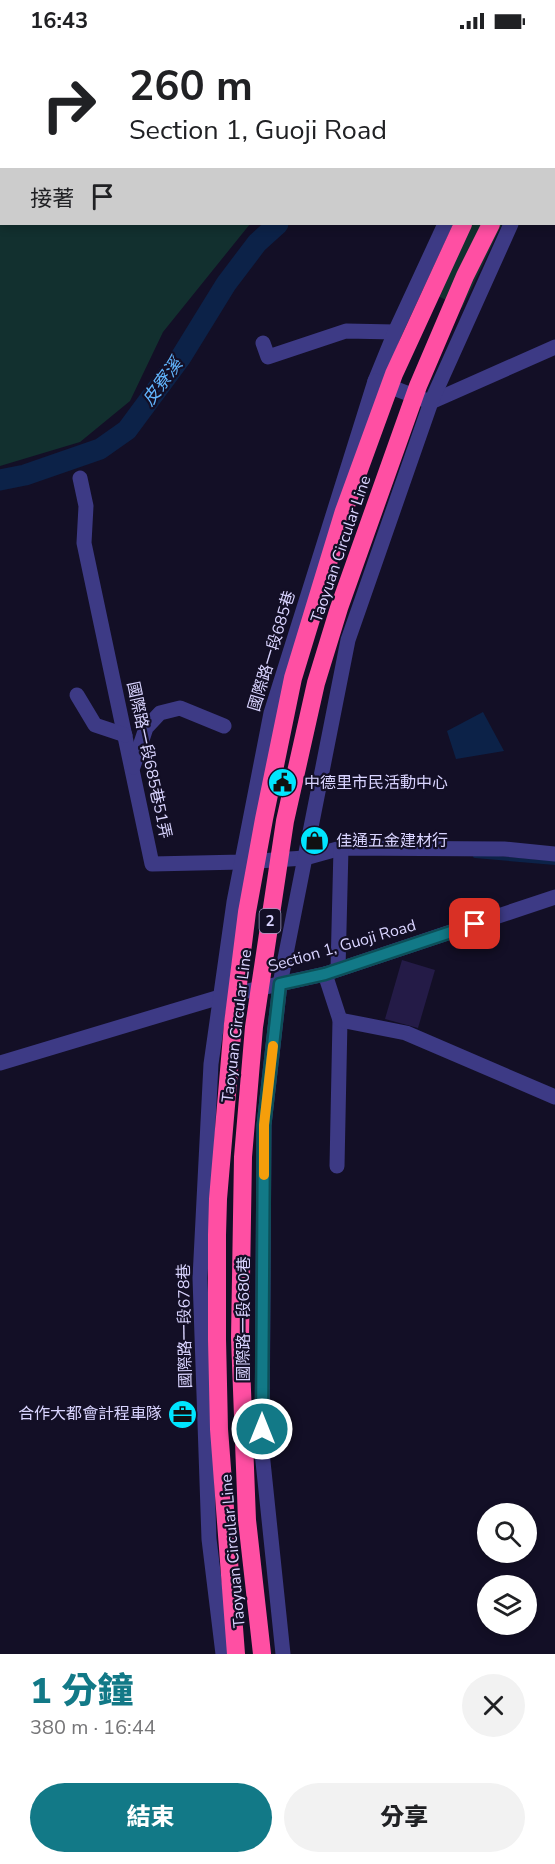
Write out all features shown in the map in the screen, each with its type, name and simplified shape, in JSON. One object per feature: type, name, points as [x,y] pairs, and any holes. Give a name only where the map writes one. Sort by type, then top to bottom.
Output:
[{"type":"highway","name":"Taoyuan Circular Line","points":[[236,1654],[219,1429],[218,1199],[233,1024],[247,912],[293,678],[344,511],[394,374],[464,225]]},
{"type":"highway","name":"Taoyuan Circular Line","points":[[262,1654],[246,1508],[240,1338],[243,1157],[254,1027],[285,821],[316,683],[339,608],[418,386],[465,276],[490,225]]},
{"type":"street","name":"國際路一段685巷","points":[[220,997],[242,862],[271,713],[375,381],[445,225]]},
{"type":"street","name":"國際路一段680巷","points":[[283,1654],[262,1452],[264,1125],[280,984],[348,639],[431,402],[511,225]]},
{"type":"street","points":[[263,343],[268,357],[346,331],[395,332]]},
{"type":"street","points":[[375,381],[431,402],[555,347]]},
{"type":"street","name":"國際路一段685巷51弄","points":[[80,478],[86,506],[84,543],[153,864],[305,858],[340,848],[504,849],[555,855]]},
{"type":"street","points":[[77,695],[95,725],[125,735]]},
{"type":"street","points":[[133,770],[146,728],[160,713],[180,708],[225,726]]},
{"type":"street","points":[[337,1166],[340,1020],[332,971],[340,848]]},
{"type":"street","name":"Section 1, Guoji Road","points":[[0,1063],[220,997],[332,971],[555,897]]},
{"type":"street","name":"國際路一段678巷","points":[[220,997],[211,1064],[200,1278],[209,1539],[223,1654]]},
{"type":"street","points":[[340,1020],[406,1033],[555,1097]]},
{"type":"green space","points":[[0,225],[249,225],[163,332],[130,401],[80,442],[0,466]]},
{"type":"green space","points":[[453,225],[502,225],[462,308],[422,288]]},
{"type":"water","points":[[483,712],[504,751],[456,759],[447,731]]},
{"type":"building","points":[[402,960],[435,970],[418,1028],[385,1019]]},
{"type":"waterway","name":"皮寮溪","points":[[0,480],[25,475],[100,449],[127,430],[181,357],[226,284],[257,243],[277,225]]},
{"type":"waterway","points":[[475,856],[555,863]]},
{"type":"slow traffic","points":[[264,1175],[264,1125],[273,1046]]},
{"type":"place","name":"中德里市民活動中心","points":[[283,783]]},
{"type":"place","name":"佳通五金建材行","points":[[315,841]]},
{"type":"place","name":"合作大都會計程車隊","points":[[183,1414]]},
{"type":"route","points":[[262,1429],[264,1125],[280,984],[325,974],[475,924]]}]
